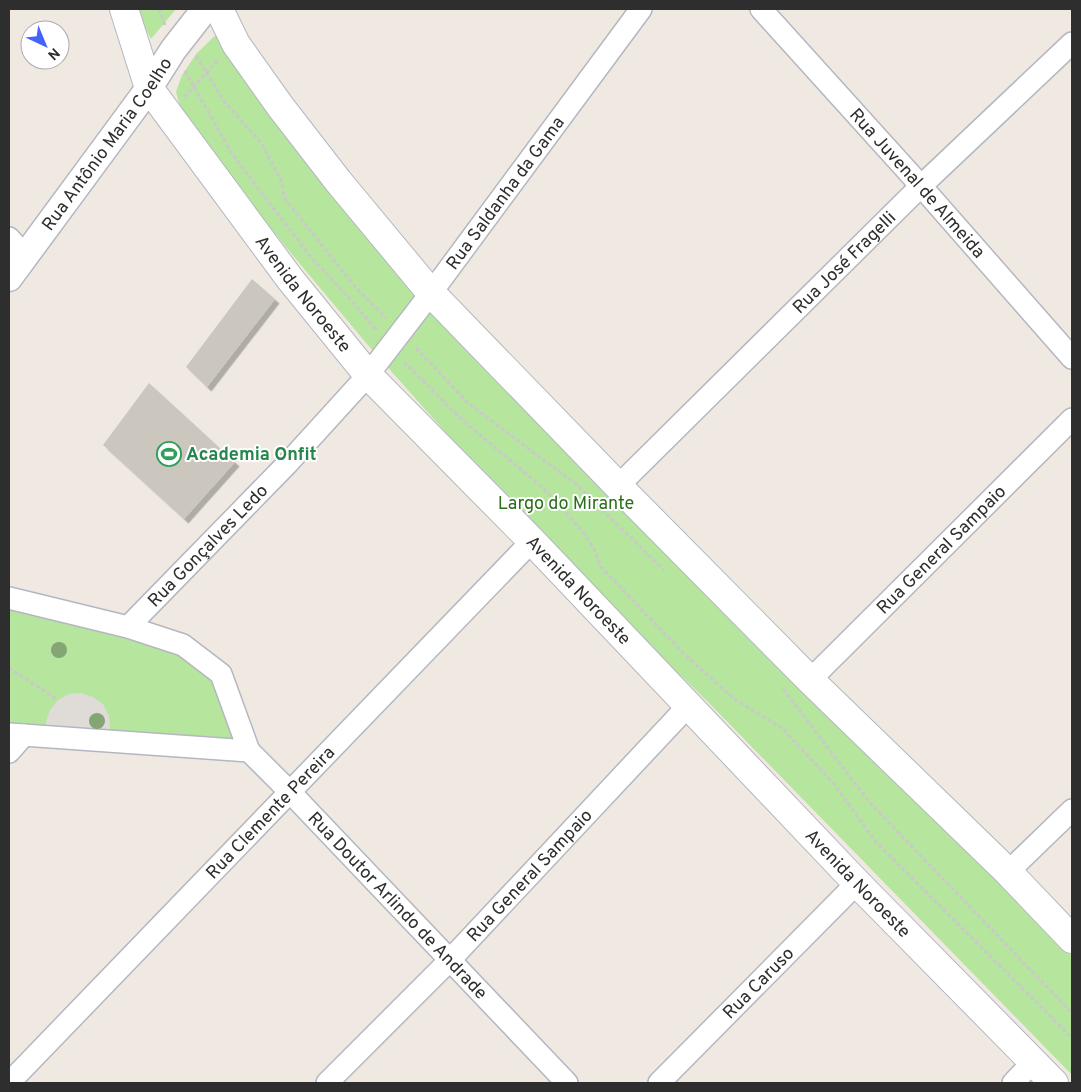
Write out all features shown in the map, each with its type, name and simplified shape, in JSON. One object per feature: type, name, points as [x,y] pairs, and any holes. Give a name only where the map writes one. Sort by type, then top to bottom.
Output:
[{"type":"main road","name":"Avenida Noroeste","points":[[124,9],[149,88],[285,271],[368,375],[532,541],[857,883],[1054,1083]]},
{"type":"main road","points":[[219,9],[236,44],[280,106],[338,181],[431,293],[810,680],[1008,872],[1072,939]]},
{"type":"street","name":"Rua Antônio Maria Coelho","points":[[9,278],[17,247],[149,88],[184,52],[205,9]]},
{"type":"street","name":"Rua Saldanha da Gama","points":[[368,375],[431,293],[640,9]]},
{"type":"street","name":"Rua Juvenal de Almeida","points":[[761,9],[921,186],[1072,358]]},
{"type":"street","name":"Rua José Fragelli","points":[[618,486],[921,186],[1072,43]]},
{"type":"street","name":"Rua Gonçalves Ledo","points":[[128,627],[288,463],[368,375]]},
{"type":"street","name":"Rua General Sampaio","points":[[810,680],[1072,419]]},
{"type":"street","name":"Rua Clemente Pereira","points":[[9,1083],[532,541]]},
{"type":"street","points":[[9,598],[128,627],[183,646],[221,674],[249,751],[16,734],[9,752]]},
{"type":"street","name":"Rua General Sampaio","points":[[327,1083],[449,961],[688,706]]},
{"type":"street","name":"Rua Doutor Arlindo de Andrade","points":[[249,751],[566,1083]]},
{"type":"street","points":[[1008,872],[1072,810]]},
{"type":"street","name":"Rua Caruso","points":[[659,1083],[857,883]]},
{"type":"street","points":[[1013,1083],[1033,1062]]},
{"type":"path","points":[[184,52],[206,73],[224,101],[262,144],[281,180],[285,199],[358,289],[386,318]]},
{"type":"path","points":[[184,52],[194,86],[232,154],[311,257],[352,301],[389,347],[460,418],[543,488],[584,533],[594,549],[601,567],[684,654],[734,699],[782,728],[834,784],[875,841],[1072,1038]]},
{"type":"path","points":[[181,99],[223,56]]},
{"type":"path","points":[[410,342],[468,403],[577,485],[665,571]]},
{"type":"path","points":[[9,668],[58,700]]},
{"type":"path","points":[[780,686],[870,803],[1072,1013]]},
{"type":"green space","points":[[137,9],[176,9],[151,39]]},
{"type":"green space","name":"Largo do Mirante","points":[[220,31],[237,62],[805,688],[1072,956],[1072,1075],[708,702],[536,534],[367,344],[285,246],[197,134],[181,110],[176,92],[182,75],[197,53]]},
{"type":"green space","points":[[9,598],[128,627],[221,674],[249,751],[9,734]]},
{"type":"shaded area","points":[[81,693],[93,697],[103,704],[109,716],[110,728],[107,742],[47,734],[46,722],[50,710],[58,700],[69,694]]},
{"type":"building","points":[[252,279],[275,299],[207,387],[186,367]]},
{"type":"building","name":"Academia Onfit","points":[[149,383],[235,462],[184,519],[103,445]]},
{"type":"place","name":"Academia Onfit","points":[[169,454]]}]
